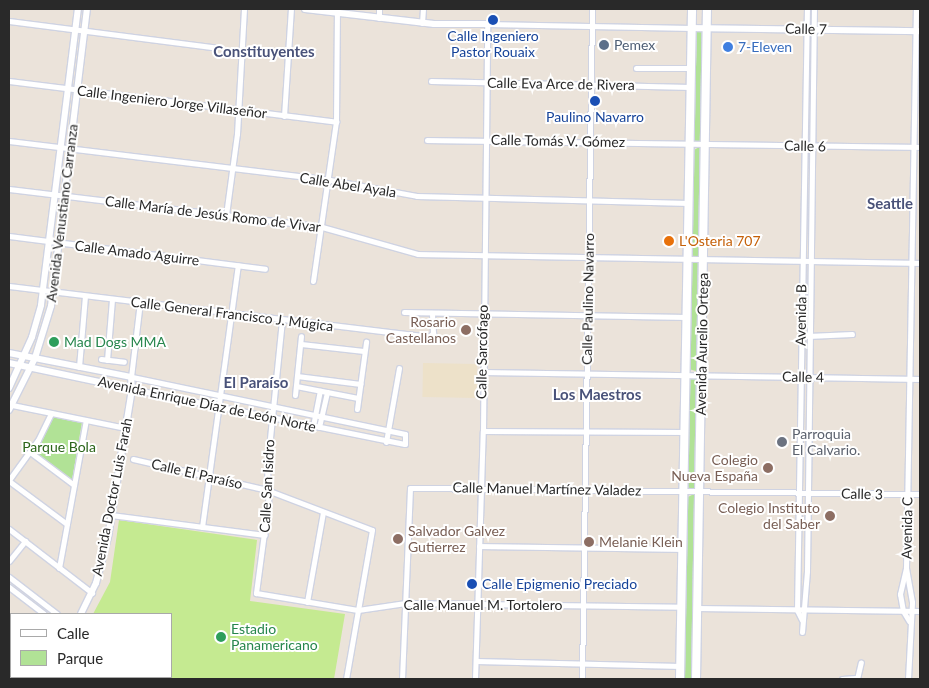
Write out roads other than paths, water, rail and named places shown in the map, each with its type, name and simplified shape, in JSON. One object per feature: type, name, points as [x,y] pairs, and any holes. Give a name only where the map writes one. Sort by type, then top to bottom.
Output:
[{"type":"main road","name":"Avenida Aurelio Ortega","points":[[680,679],[692,9]]},
{"type":"main road","name":"Avenida Aurelio Ortega","points":[[696,679],[707,9]]},
{"type":"street","name":"Avenida Venustiano Carranza","points":[[9,388],[20,366],[37,322],[44,290],[78,9]]},
{"type":"street","name":"Avenida Venustiano Carranza","points":[[10,407],[31,368],[48,318],[53,292],[87,9]]},
{"type":"street","points":[[226,215],[240,110],[244,9]]},
{"type":"street","points":[[284,116],[291,9]]},
{"type":"street","points":[[305,9],[337,11],[422,23],[692,28]]},
{"type":"street","points":[[379,18],[380,9]]},
{"type":"street","points":[[422,9],[422,23]]},
{"type":"street","name":"Calle Paulino Navarro","points":[[582,679],[592,9]]},
{"type":"street","name":"Avenida B","points":[[801,610],[808,493],[807,378],[812,146],[810,30],[807,9]]},
{"type":"street","name":"Avenida B","points":[[802,632],[800,377],[804,145],[810,30],[814,9]]},
{"type":"street","name":"Avenida C","points":[[908,679],[908,621],[912,611],[911,582],[906,568],[913,147],[918,31],[916,9]]},
{"type":"street","points":[[314,281],[330,180],[336,122],[337,11]]},
{"type":"street","points":[[9,21],[213,47]]},
{"type":"street","name":"Calle Sarcófago","points":[[475,679],[483,431],[482,372],[487,24]]},
{"type":"street","name":"Calle 7","points":[[692,28],[918,31]]},
{"type":"street","points":[[636,68],[691,68]]},
{"type":"street","name":"Calle Ingeniero Jorge Villaseñor","points":[[9,81],[336,122]]},
{"type":"street","name":"Calle Eva Arce de Rivera","points":[[431,81],[691,87]]},
{"type":"street","name":"Calle Tomás V. Gómez","points":[[427,140],[690,144]]},
{"type":"street","name":"Calle Abel Ayala","points":[[9,141],[330,180],[416,196],[689,203]]},
{"type":"street","name":"Calle 6","points":[[690,144],[920,147]]},
{"type":"street","name":"Calle María de Jesús Romo de Vivar","points":[[9,189],[322,227],[408,253],[688,260],[920,263]]},
{"type":"street","name":"Calle Amado Aguirre","points":[[9,236],[265,269]]},
{"type":"street","points":[[202,527],[238,266]]},
{"type":"street","name":"Calle General Francisco J. Múgica","points":[[9,286],[429,337],[433,333],[432,312]]},
{"type":"street","points":[[79,367],[84,296]]},
{"type":"street","points":[[112,299],[104,359],[124,362]]},
{"type":"street","points":[[131,377],[140,302]]},
{"type":"street","points":[[801,306],[809,306]]},
{"type":"street","points":[[404,312],[687,317]]},
{"type":"street","name":"Calle San Isidro","points":[[256,593],[265,535],[272,417],[282,320]]},
{"type":"street","points":[[808,336],[852,334]]},
{"type":"street","points":[[295,395],[301,336]]},
{"type":"street","points":[[357,409],[366,342]]},
{"type":"street","points":[[300,344],[364,351]]},
{"type":"street","name":"Avenida Enrique Díaz de León Norte","points":[[9,352],[274,405],[406,435],[404,445],[386,442],[9,363]]},
{"type":"street","points":[[112,373],[113,361]]},
{"type":"street","points":[[386,442],[399,368]]},
{"type":"street","name":"Calle 4","points":[[482,372],[920,379]]},
{"type":"street","points":[[297,376],[360,384]]},
{"type":"street","name":"Avenida Doctor Luis Farah","points":[[82,613],[92,593],[101,566],[126,428],[132,389],[131,377]]},
{"type":"street","points":[[296,386],[358,398]]},
{"type":"street","points":[[316,426],[320,391]]},
{"type":"street","points":[[318,415],[327,392]]},
{"type":"street","points":[[10,407],[126,428]]},
{"type":"street","points":[[51,413],[30,452],[9,481],[67,524]]},
{"type":"street","points":[[59,568],[86,420]]},
{"type":"street","points":[[483,431],[685,432]]},
{"type":"street","points":[[30,452],[74,485]]},
{"type":"street","name":"Calle El Paraíso","points":[[133,459],[267,490],[372,530],[358,610]]},
{"type":"street","name":"Calle Manuel Martínez Valadez","points":[[405,603],[410,488],[684,491]]},
{"type":"street","name":"Calle 3","points":[[684,491],[920,494]]},
{"type":"street","points":[[308,602],[323,512]]},
{"type":"street","points":[[111,515],[265,535]]},
{"type":"street","points":[[9,529],[92,593]]},
{"type":"street","points":[[9,561],[25,541]]},
{"type":"street","points":[[479,546],[683,549]]},
{"type":"street","name":"Avenida C","points":[[906,568],[900,582],[903,611],[908,621]]},
{"type":"street","points":[[9,577],[56,613]]},
{"type":"street","points":[[9,587],[43,613]]},
{"type":"street","name":"Calle Manuel M. Tortolero","points":[[256,593],[358,610],[405,603],[682,607]]},
{"type":"street","points":[[402,679],[405,603]]},
{"type":"street","points":[[697,608],[920,611]]},
{"type":"street","points":[[346,679],[358,610]]},
{"type":"street","points":[[476,661],[681,666]]},
{"type":"street","points":[[842,679],[857,678],[861,662]]},
{"type":"place","name":"Calle Ingeniero Pastor Rouaix","points":[[493,20]]},
{"type":"place","name":"Pemex","points":[[604,45]]},
{"type":"place","name":"7-Eleven","points":[[728,47]]},
{"type":"place","name":"Paulino Navarro","points":[[595,101]]},
{"type":"place","name":"L'Osteria 707","points":[[669,241]]},
{"type":"place","name":"Rosario Castellanos","points":[[466,330]]},
{"type":"place","name":"Mad Dogs MMA","points":[[54,342]]},
{"type":"place","name":"Parroquia El Calvario.","points":[[782,442]]},
{"type":"place","name":"Colegio Nueva España","points":[[768,468]]},
{"type":"place","name":"Colegio Instituto del Saber","points":[[830,516]]},
{"type":"place","name":"Salvador Galvez Gutierrez","points":[[398,539]]},
{"type":"place","name":"Melanie Klein","points":[[589,542]]},
{"type":"place","name":"Calle Epigmenio Preciado","points":[[472,584]]},
{"type":"place","name":"Estadio Panamericano","points":[[221,637]]},
{"type":"district","name":"Constituyentes","points":[[264,52]]},
{"type":"district","name":"Seattle","points":[[890,204]]},
{"type":"district","name":"El Paraíso","points":[[256,383]]},
{"type":"district","name":"Los Maestros","points":[[597,395]]},
{"type":"park label","name":"Parque Bola","points":[[59,447]]}]
